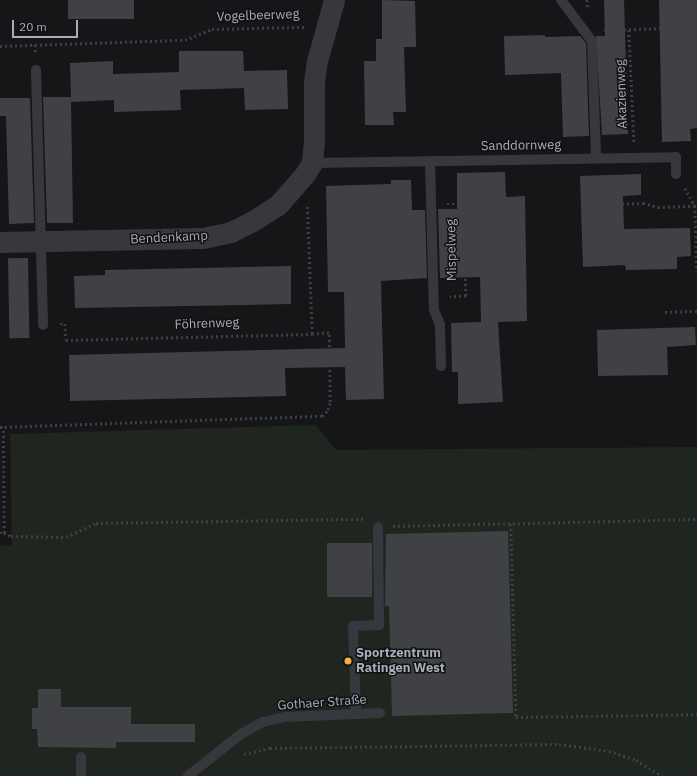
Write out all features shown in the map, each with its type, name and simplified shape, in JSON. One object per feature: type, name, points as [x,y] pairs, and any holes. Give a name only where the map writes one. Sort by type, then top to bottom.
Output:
[{"type":"street","points":[[308,169],[314,140],[314,82],[326,27],[334,0]]},
{"type":"street","name":"Bendenkamp","points":[[0,242],[203,238],[231,232],[253,221],[278,205],[308,169]]},
{"type":"lane","points":[[561,0],[592,41],[596,158]]},
{"type":"lane","points":[[36,70],[43,325]]},
{"type":"lane","name":"Sanddornweg","points":[[308,169],[430,162],[676,157],[676,174]]},
{"type":"lane","name":"Mispelweg","points":[[430,162],[434,310],[440,325],[441,366]]},
{"type":"lane","points":[[356,714],[353,626],[379,625],[378,527]]},
{"type":"lane","name":"Gothaer Straße","points":[[188,776],[241,734],[263,722],[286,717],[380,712]]},
{"type":"lane","points":[[81,757],[81,776]]},
{"type":"path","points":[[587,0],[588,9]]},
{"type":"path","points":[[597,26],[602,30],[697,27]]},
{"type":"path","name":"Vogelbeerweg","points":[[0,46],[184,40],[212,29],[326,27]]},
{"type":"path","name":"Akazienweg","points":[[629,30],[635,158]]},
{"type":"path","points":[[4,532],[2,427],[322,416],[328,410],[330,402],[329,333],[312,334],[308,169]]},
{"type":"path","points":[[676,174],[695,206],[697,271]]},
{"type":"path","points":[[582,206],[643,203],[658,207],[695,206]]},
{"type":"path","name":"Mispelweg","points":[[430,204],[464,204],[466,296],[434,297]]},
{"type":"path","points":[[665,312],[697,310]]},
{"type":"path","name":"Föhrenweg","points":[[43,325],[65,324],[66,340],[312,334]]},
{"type":"path","points":[[0,533],[4,532],[12,536],[66,537],[96,523],[378,519],[378,527],[697,519]]},
{"type":"path","points":[[511,524],[516,717],[697,714]]},
{"type":"path","points":[[239,756],[270,748],[559,744],[609,751],[636,760],[662,776]]},
{"type":"shaded area","name":"Sportzentrum Ratingen West","points":[[316,425],[336,450],[697,447],[697,776],[0,776],[0,546],[12,545],[10,434]]},
{"type":"building","points":[[68,0],[134,0],[134,19],[68,19]]},
{"type":"building","points":[[382,0],[415,1],[416,47],[404,47],[406,112],[393,112],[394,125],[365,125],[364,61],[376,61],[376,39],[382,39]]},
{"type":"building","points":[[604,0],[624,0],[628,134],[602,135],[596,36],[605,36]]},
{"type":"building","points":[[659,0],[697,0],[697,128],[690,129],[691,141],[662,142]]},
{"type":"building","points":[[545,35],[545,37],[580,36],[586,43],[589,136],[563,137],[561,73],[505,75],[504,36]]},
{"type":"building","points":[[179,51],[243,51],[244,71],[287,70],[288,109],[245,110],[244,88],[180,90],[181,110],[114,112],[114,100],[71,102],[73,223],[47,223],[43,97],[71,97],[70,63],[113,61],[113,74],[179,72]]},
{"type":"building","points":[[0,98],[30,98],[34,223],[9,224],[6,116],[0,116]]},
{"type":"building","points":[[505,172],[506,197],[525,196],[527,321],[498,322],[503,402],[458,404],[458,372],[452,372],[451,323],[481,322],[480,277],[440,278],[438,209],[457,209],[457,173]]},
{"type":"building","points":[[641,174],[641,195],[623,196],[624,229],[690,228],[691,256],[677,257],[677,269],[626,270],[625,265],[583,267],[580,176]]},
{"type":"building","points":[[391,180],[411,180],[412,210],[425,210],[427,278],[381,281],[384,399],[346,400],[345,367],[285,368],[286,396],[70,401],[69,355],[345,348],[344,292],[328,292],[326,186],[391,184]]},
{"type":"building","points":[[8,258],[28,258],[29,338],[9,338]]},
{"type":"building","points":[[291,266],[291,304],[75,308],[74,276],[105,275],[105,270]]},
{"type":"building","points":[[695,327],[696,345],[667,347],[668,375],[598,376],[597,330]]},
{"type":"building","points":[[508,531],[513,713],[392,716],[389,606],[385,606],[386,534]]},
{"type":"building","points":[[327,543],[372,543],[372,597],[327,597]]},
{"type":"building","points":[[38,689],[61,689],[61,707],[131,707],[131,724],[195,724],[195,742],[116,742],[116,748],[38,747],[37,729],[32,729],[32,708],[38,708]]},
{"type":"place","name":"Sportzentrum Ratingen West","points":[[348,661]]}]
